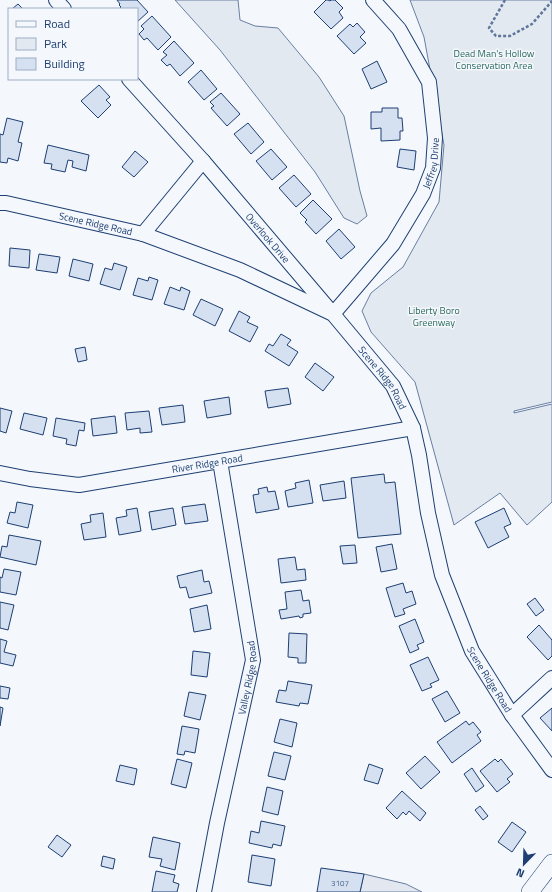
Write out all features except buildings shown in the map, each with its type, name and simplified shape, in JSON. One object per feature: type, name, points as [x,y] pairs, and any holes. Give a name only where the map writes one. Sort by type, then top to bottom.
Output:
[{"type":"street","points":[[56,0],[63,8]]},
{"type":"street","name":"Jeffrey Drive","points":[[333,314],[393,244],[423,194],[433,168],[435,138],[429,82],[399,29],[373,0]]},
{"type":"street","name":"Overlook Drive","points":[[129,80],[204,161],[333,314]]},
{"type":"street","points":[[143,234],[204,161]]},
{"type":"street","name":"Scene Ridge Road","points":[[0,203],[6,203],[143,234],[240,270],[333,314],[393,386],[414,428],[428,513],[442,575],[472,651],[512,715],[552,770]]},
{"type":"street","name":"River Ridge Road","points":[[0,473],[30,479],[79,485],[414,428]]},
{"type":"street","name":"Valley Ridge Road","points":[[204,892],[217,823],[253,660],[220,461]]},
{"type":"street","points":[[512,715],[552,678]]},
{"type":"street","points":[[530,892],[552,863]]},
{"type":"path","points":[[504,0],[489,28],[496,36],[510,36],[532,24],[552,1]]},
{"type":"green space","points":[[175,0],[238,0],[240,20],[255,26],[278,28],[319,77],[344,116],[360,191],[367,216],[357,224],[344,218],[315,172],[220,50]]},
{"type":"green space","points":[[410,0],[552,0],[552,402],[514,411],[514,413],[552,404],[552,502],[527,525],[500,493],[454,525],[415,382],[371,332],[362,311],[371,293],[403,267],[439,202],[444,145],[424,37]]},
{"type":"shaded area","points":[[364,874],[406,884],[422,892],[360,892]]},
{"type":"park label","name":"Dead Man's Hollow Conservation Area","points":[[494,58]]},
{"type":"park label","name":"Liberty Boro Greenway","points":[[434,316]]}]
